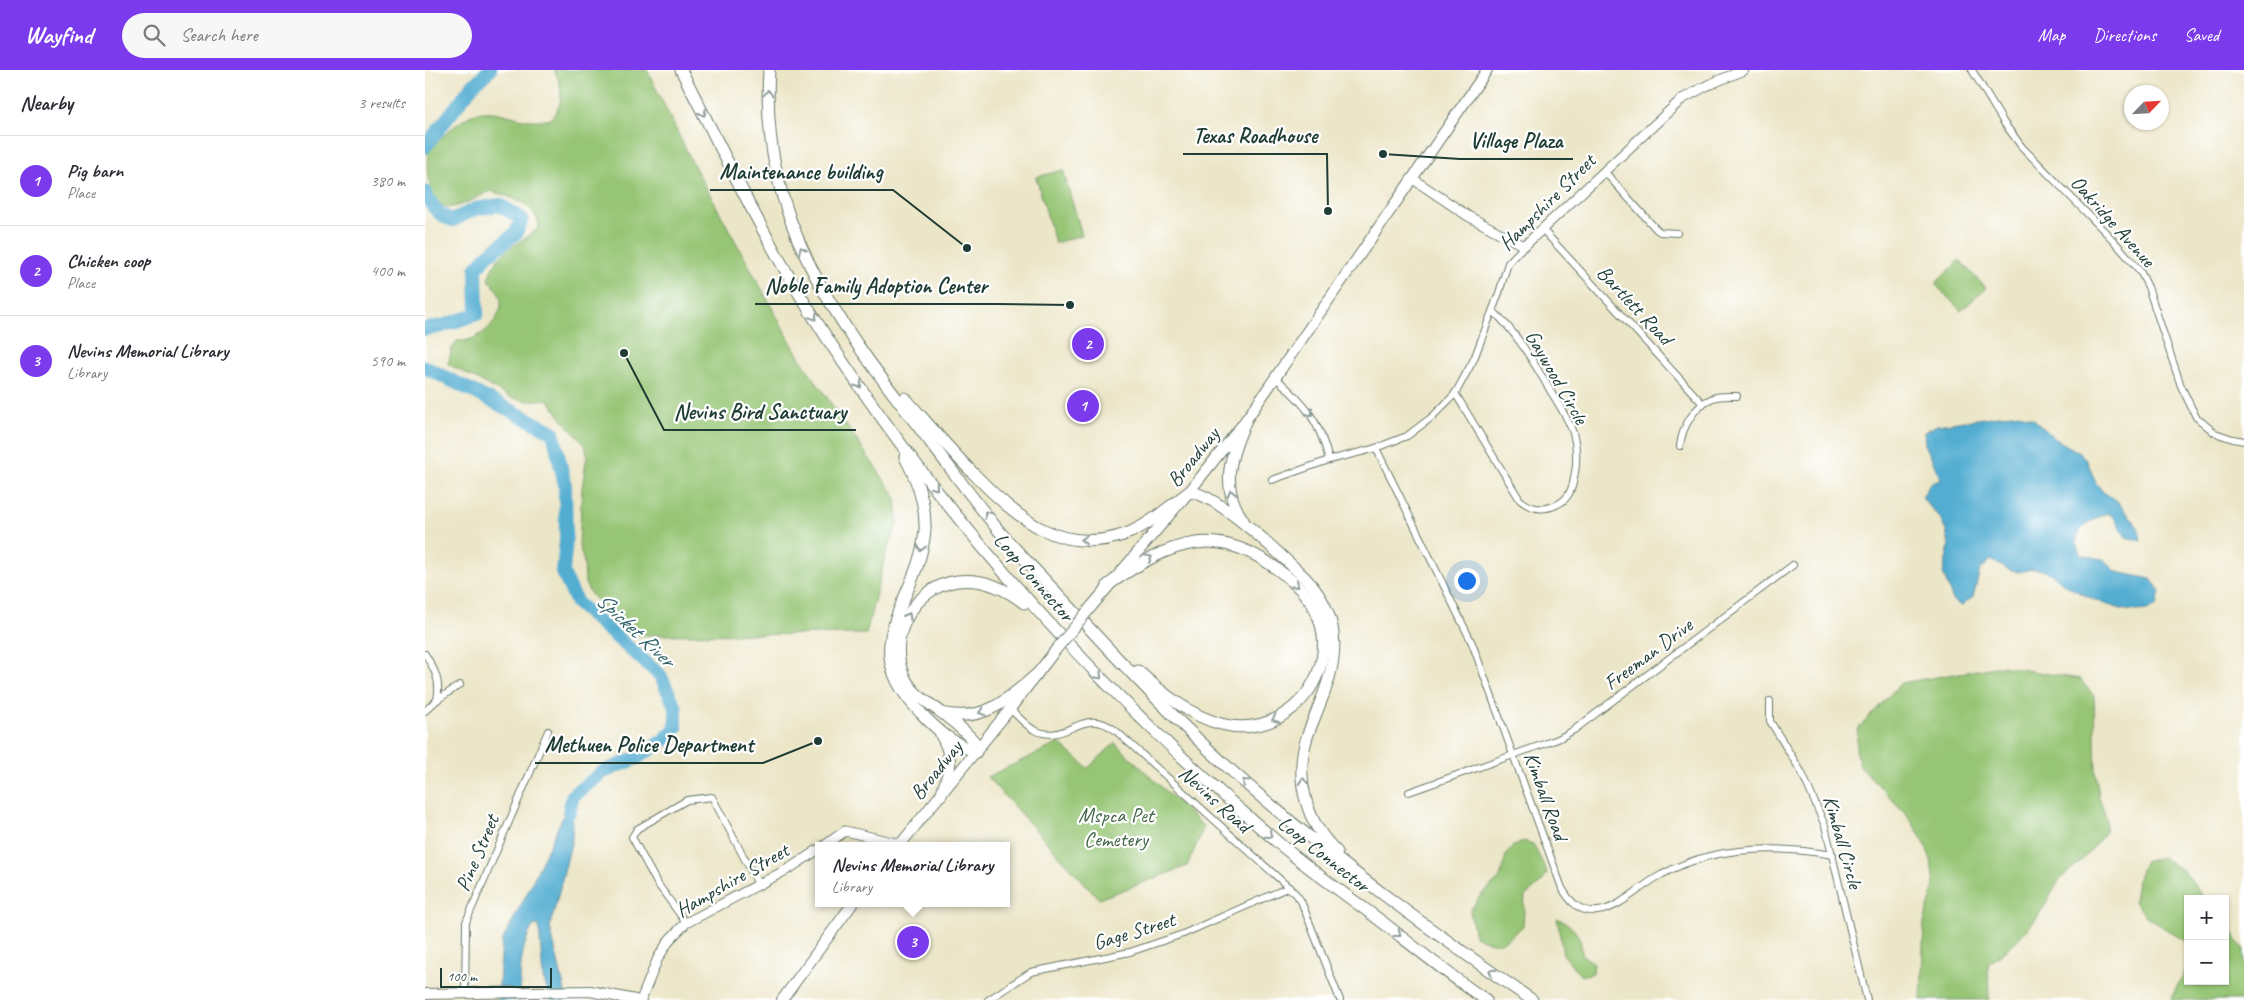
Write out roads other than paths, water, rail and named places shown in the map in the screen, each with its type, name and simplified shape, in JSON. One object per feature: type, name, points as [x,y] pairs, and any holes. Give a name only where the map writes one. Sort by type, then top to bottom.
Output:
[{"type":"highway","name":"Loop Connector","points":[[681,70],[769,240],[831,344],[885,421],[991,559],[1080,656],[1166,743],[1283,847],[1450,976],[1487,1000]]},
{"type":"highway","name":"Loop Connector","points":[[769,70],[770,139],[783,202],[803,254],[850,331],[915,423],[999,530],[1067,605],[1169,712],[1256,793],[1405,912],[1532,1000]]},
{"type":"highway","points":[[850,331],[978,479],[1016,514],[1043,531],[1079,540],[1096,540],[1117,536],[1139,528],[1189,492],[1197,492],[1215,502],[1255,534],[1315,588],[1322,599],[1331,624],[1334,644],[1332,665],[1303,754],[1302,783],[1309,811],[1318,829],[1332,847],[1405,912]]},
{"type":"highway","points":[[1246,420],[1231,454],[1229,488],[1239,513],[1255,534]]},
{"type":"highway","points":[[885,421],[916,482],[922,501],[925,522],[918,560],[891,633],[890,661],[893,673],[903,693],[937,730],[952,742],[978,749]]},
{"type":"highway","points":[[1067,605],[1152,683],[1193,711],[1221,724],[1250,726],[1274,720],[1295,708],[1314,684],[1321,666],[1324,645],[1322,627],[1312,604],[1302,590],[1281,572],[1244,549],[1215,543],[1183,545],[1147,558],[1108,585]]},
{"type":"highway","points":[[978,749],[944,714],[927,704],[912,690],[903,674],[899,652],[902,629],[911,611],[924,596],[944,585],[957,581],[978,581],[995,586],[1023,602],[1080,656]]},
{"type":"highway","points":[[944,714],[967,716],[979,714],[999,706],[1036,676]]},
{"type":"highway","points":[[937,730],[948,747],[951,762],[941,795]]},
{"type":"main road","name":"Broadway","points":[[902,842],[1108,585],[1189,492],[1246,420],[1277,378],[1487,70]]},
{"type":"main road","points":[[782,1000],[850,907]]},
{"type":"main road","points":[[425,994],[590,991],[635,1000]]},
{"type":"street","name":"Hampshire Street","points":[[1272,480],[1329,460],[1376,448],[1407,436],[1432,417],[1455,393],[1474,359],[1493,312],[1508,263],[1523,246],[1682,99],[1708,85],[1745,70]]},
{"type":"street","name":"Oakridge Avenue","points":[[1972,70],[2004,123],[2022,147],[2113,240],[2140,271],[2148,287],[2181,386],[2196,417],[2215,433],[2244,441]]},
{"type":"street","points":[[1604,171],[1656,229],[1660,232],[1677,233]]},
{"type":"street","points":[[1413,179],[1468,216],[1523,246]]},
{"type":"street","name":"Bartlett Road","points":[[1542,229],[1703,404]]},
{"type":"street","name":"Gaywood Circle","points":[[1455,393],[1521,500],[1528,506],[1537,509],[1556,506],[1563,501],[1572,488],[1575,476],[1576,449],[1573,433],[1566,417],[1528,353],[1505,323],[1493,312]]},
{"type":"street","points":[[1277,378],[1314,416],[1324,439],[1329,460]]},
{"type":"street","points":[[1680,446],[1684,426],[1703,404],[1712,398],[1737,396]]},
{"type":"street","name":"Kimball Road","points":[[1376,448],[1472,643],[1562,888],[1574,904],[1582,909],[1600,910],[1611,907],[1661,875],[1693,861],[1711,856],[1770,848],[1833,854]]},
{"type":"street","name":"Freeman Drive","points":[[1409,792],[1558,739],[1574,730],[1793,565]]},
{"type":"street","points":[[425,654],[435,669],[439,682],[437,700]]},
{"type":"street","points":[[425,711],[460,684]]},
{"type":"street","name":"Kimball Circle","points":[[1770,701],[1770,721],[1789,749],[1811,791],[1825,826],[1867,1000]]},
{"type":"street","name":"Nevins Road","points":[[1010,709],[1027,726],[1050,734],[1059,733],[1092,721],[1107,725],[1289,887],[1301,901],[1340,1000]]},
{"type":"street","name":"Pine Street","points":[[465,994],[466,922],[548,731]]},
{"type":"street","points":[[686,923],[657,883],[632,837],[637,829],[687,800],[713,797],[758,884]]},
{"type":"street","points":[[830,842],[845,831],[888,842]]},
{"type":"street","name":"Hampshire Street","points":[[641,1000],[658,958],[670,940],[686,923],[790,868],[815,852]]},
{"type":"street","name":"Gage Street","points":[[988,1000],[1031,972],[1131,952],[1183,934],[1289,887]]},
{"type":"water","points":[[2018,413],[2035,420],[2054,438],[2080,453],[2087,461],[2096,483],[2103,492],[2116,500],[2139,530],[2141,541],[2126,537],[2113,516],[2107,513],[2087,524],[2078,534],[2077,547],[2081,555],[2103,559],[2117,572],[2151,579],[2160,591],[2157,606],[2147,610],[2136,611],[2111,606],[2067,586],[2045,571],[2035,569],[2016,572],[2008,570],[1991,560],[1980,570],[1973,597],[1962,606],[1953,601],[1943,573],[1949,546],[1946,530],[1940,518],[1922,498],[1930,483],[1941,480],[1925,444],[1924,432],[1937,425]]},
{"type":"water","points":[[573,795],[572,840],[550,927],[567,1000],[551,1000],[543,978],[539,925],[533,926],[525,943],[520,971],[521,1000],[498,1000],[502,941]]},
{"type":"waterway","name":"Spicket River","points":[[425,147],[473,85],[490,70]]},
{"type":"waterway","name":"Spicket River","points":[[425,192],[436,209],[443,216],[453,220],[475,209],[500,205],[522,219],[516,233],[488,255],[476,269],[477,314],[442,326],[425,329]]},
{"type":"waterway","name":"Spicket River","points":[[425,367],[553,432],[565,485],[566,539],[563,573],[577,603],[660,675],[676,708],[676,728],[664,740],[637,758],[603,772],[573,795],[569,812]]},
{"type":"place","name":"Village Plaza","points":[[1383,154]]},
{"type":"place","name":"Texas Roadhouse","points":[[1328,211]]},
{"type":"place","name":"Maintenance building","points":[[967,248]]},
{"type":"place","name":"Noble Family Adoption Center","points":[[1070,305]]},
{"type":"place","name":"Chicken coop","points":[[1088,344]]},
{"type":"place","name":"Nevins Bird Sanctuary","points":[[624,353]]},
{"type":"place","name":"Pig barn","points":[[1083,406]]},
{"type":"place","name":"Methuen Police Department","points":[[818,741]]},
{"type":"place","name":"Nevins Memorial Library","points":[[913,942]]},
{"type":"park label","name":"Mspca Pet Cemetery","points":[[1116,827]]}]
